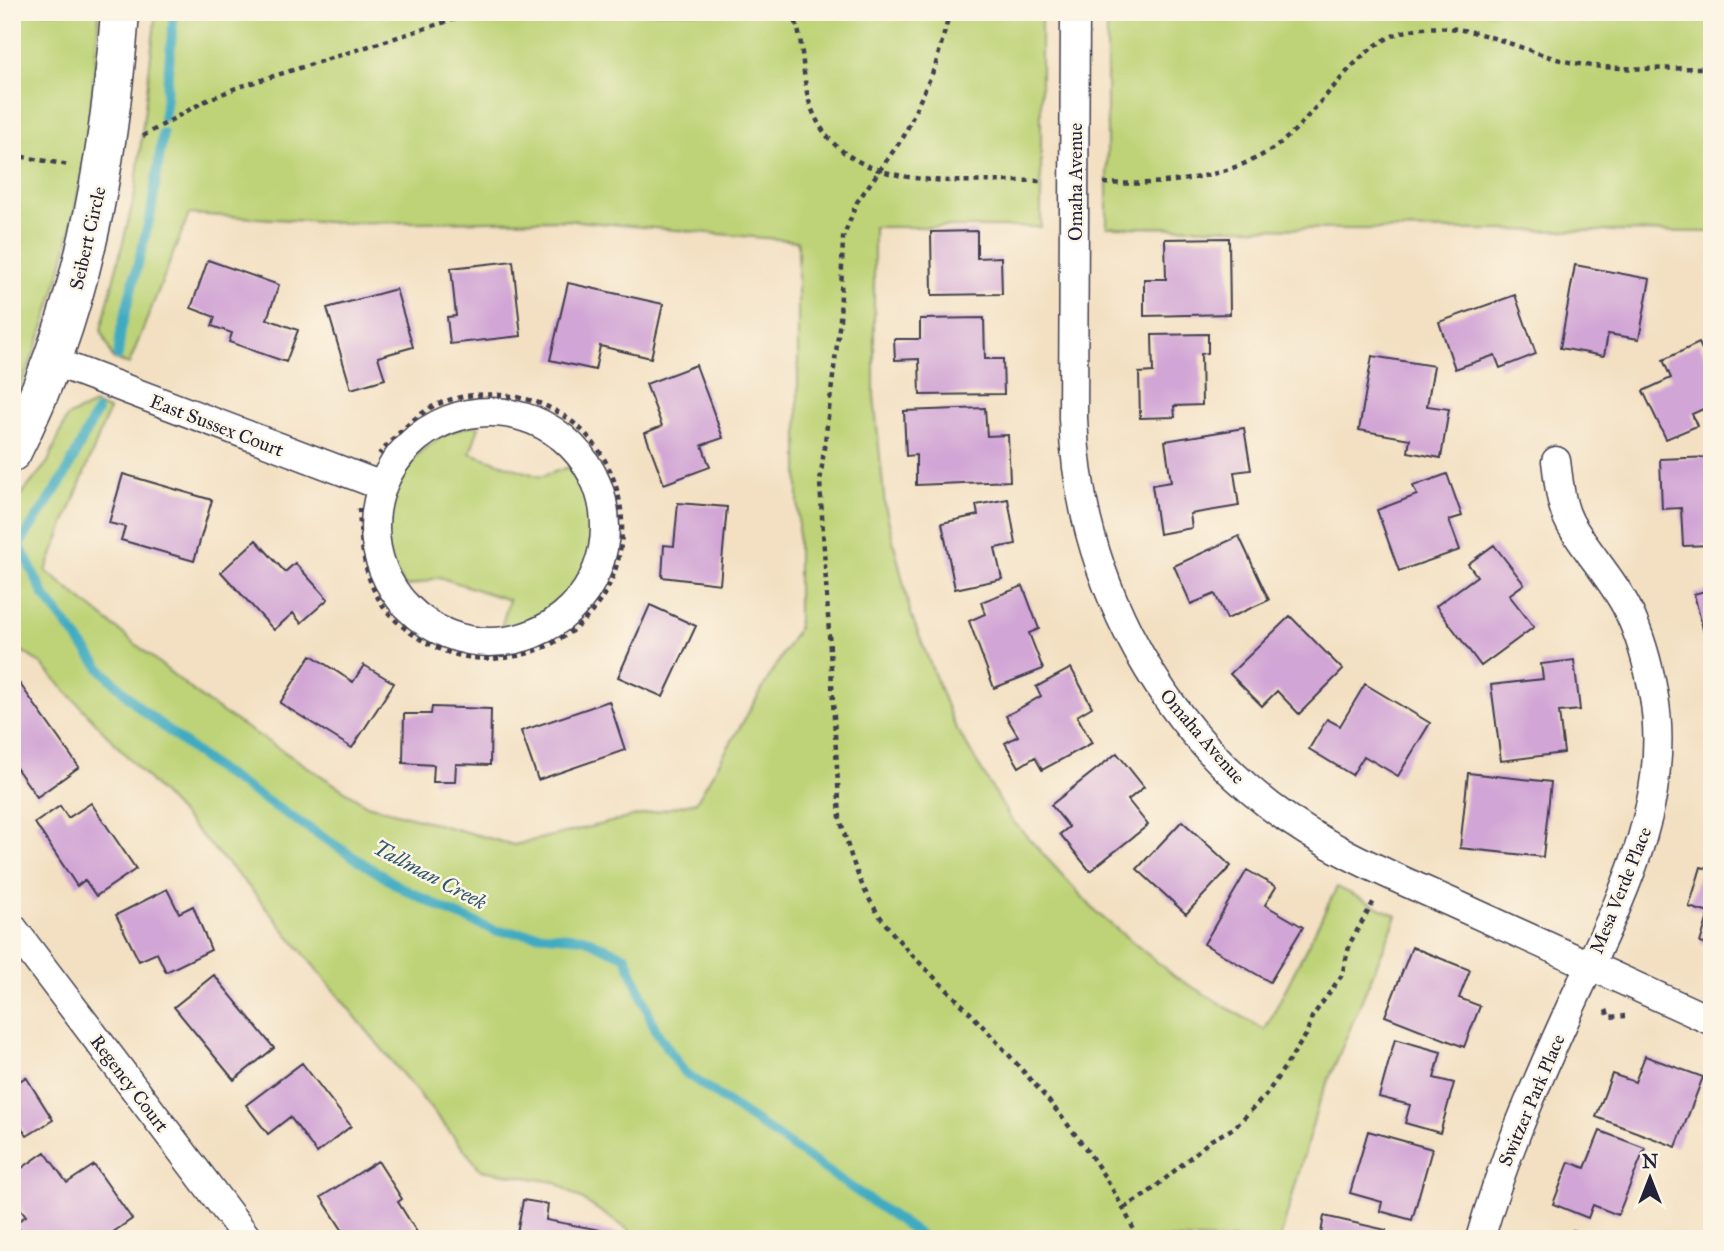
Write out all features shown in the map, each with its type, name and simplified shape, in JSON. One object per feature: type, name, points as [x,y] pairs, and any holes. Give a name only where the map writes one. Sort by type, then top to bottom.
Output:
[{"type":"street","name":"Seibert Circle","points":[[12,452],[30,418],[52,361],[79,276],[101,178],[120,12]]},
{"type":"street","name":"Omaha Avenue","points":[[1074,12],[1073,439],[1095,552],[1125,628],[1160,689],[1233,774],[1272,807],[1331,846],[1712,1021]]},
{"type":"street","name":"East Sussex Court","points":[[52,361],[382,486]]},
{"type":"street","points":[[493,413],[539,423],[570,444],[592,474],[604,510],[605,529],[598,566],[591,583],[567,613],[534,633],[497,642],[478,642],[441,632],[410,610],[387,579],[375,533],[377,505],[382,486],[396,462],[414,440],[447,421],[464,415],[493,413]]},
{"type":"street","name":"Mesa Verde Place","points":[[1556,461],[1560,493],[1570,523],[1605,570],[1636,631],[1657,715],[1657,769],[1647,826],[1589,965]]},
{"type":"street","name":"Regency Court","points":[[12,927],[247,1239]]},
{"type":"street","name":"Switzer Park Place","points":[[1479,1239],[1523,1113],[1589,965]]},
{"type":"path","points":[[139,138],[219,95],[477,12]]},
{"type":"path","points":[[792,12],[799,32],[806,90],[820,125],[845,154],[879,172],[924,178],[1044,181]]},
{"type":"path","points":[[950,12],[935,67],[904,136],[857,202],[843,238],[840,320],[820,482],[840,818],[852,861],[877,913],[1002,1047],[1077,1139],[1124,1208],[1138,1239]]},
{"type":"path","points":[[1103,183],[1182,179],[1215,172],[1262,155],[1298,126],[1359,60],[1391,36],[1407,31],[1449,29],[1481,33],[1543,57],[1583,65],[1712,68]]},
{"type":"path","points":[[12,155],[71,165]]},
{"type":"path","points":[[1124,1208],[1147,1194],[1211,1140],[1234,1128],[1266,1096],[1306,1035],[1312,1017],[1342,975],[1350,943],[1374,901]]},
{"type":"green space","points":[[12,12],[99,12],[90,113],[74,213],[49,311],[12,405]]},
{"type":"green space","points":[[156,12],[1041,12],[1041,227],[874,227],[874,396],[885,506],[911,615],[954,724],[1010,818],[1097,913],[1174,976],[1265,1030],[1337,887],[1397,916],[1318,1105],[1280,1239],[643,1239],[555,1182],[481,1170],[250,888],[41,664],[12,644],[12,506],[48,462],[67,417],[94,404],[109,410],[46,571],[208,703],[367,805],[514,845],[696,802],[798,628],[798,241],[566,220],[342,223],[189,214],[129,364],[113,359],[101,330],[135,194]]},
{"type":"green space","points":[[1107,12],[1712,12],[1712,232],[1107,227]]},
{"type":"green space","points":[[472,425],[479,427],[470,453],[540,477],[572,466],[583,485],[589,505],[592,525],[590,546],[576,583],[563,600],[546,614],[519,626],[501,628],[509,600],[439,577],[406,587],[392,563],[386,538],[386,513],[394,489],[407,468],[424,449],[446,435]]},
{"type":"building","points":[[977,231],[977,258],[1001,257],[1002,294],[932,295],[931,232]]},
{"type":"building","points":[[1229,238],[1230,314],[1144,316],[1144,279],[1166,279],[1165,239]]},
{"type":"building","points":[[208,260],[279,285],[267,319],[298,330],[286,362],[229,342],[232,333],[212,326],[215,317],[191,308]]},
{"type":"building","points":[[513,261],[521,336],[450,344],[447,317],[456,316],[451,268]]},
{"type":"building","points":[[1575,265],[1650,279],[1639,339],[1608,334],[1604,356],[1560,348]]},
{"type":"building","points":[[568,283],[663,304],[651,358],[600,346],[595,370],[550,360]]},
{"type":"building","points":[[396,289],[413,347],[378,357],[385,379],[351,389],[327,308]]},
{"type":"building","points":[[1515,295],[1536,354],[1500,368],[1495,355],[1455,369],[1439,322]]},
{"type":"building","points":[[984,318],[985,359],[1003,359],[1004,394],[920,395],[919,359],[895,360],[894,339],[920,339],[920,319]]},
{"type":"building","points":[[1208,334],[1208,353],[1201,354],[1202,405],[1174,406],[1175,417],[1140,418],[1139,373],[1153,372],[1152,335]]},
{"type":"building","points":[[1699,343],[1712,371],[1712,405],[1692,414],[1697,426],[1666,439],[1643,391],[1671,378],[1663,360]]},
{"type":"building","points":[[1372,356],[1434,366],[1427,406],[1449,409],[1441,458],[1408,452],[1410,439],[1359,430]]},
{"type":"building","points":[[696,365],[723,438],[702,445],[710,467],[664,484],[645,433],[662,426],[646,384]]},
{"type":"building","points":[[985,408],[987,436],[1008,435],[1010,481],[916,485],[916,455],[906,456],[904,411]]},
{"type":"building","points":[[1244,428],[1251,470],[1234,472],[1239,506],[1190,514],[1192,528],[1159,534],[1152,485],[1171,482],[1165,441]]},
{"type":"building","points":[[1712,457],[1712,545],[1683,546],[1681,508],[1662,509],[1660,459]]},
{"type":"building","points":[[123,474],[212,500],[194,561],[121,540],[125,527],[109,523]]},
{"type":"building","points":[[1447,474],[1462,516],[1449,520],[1460,550],[1399,571],[1377,510],[1417,495],[1413,486]]},
{"type":"building","points":[[1008,499],[1016,544],[995,548],[1002,579],[955,589],[942,523],[978,515],[976,505]]},
{"type":"building","points":[[678,503],[727,507],[720,584],[662,577],[664,545],[674,546]]},
{"type":"building","points":[[1239,536],[1269,600],[1227,619],[1215,594],[1191,604],[1174,566]]},
{"type":"building","points":[[256,540],[285,572],[295,563],[328,599],[301,623],[293,613],[274,630],[221,572]]},
{"type":"building","points":[[1494,545],[1524,584],[1509,595],[1534,627],[1481,666],[1436,606],[1477,576],[1468,564]]},
{"type":"building","points":[[1023,586],[1039,629],[1029,633],[1043,669],[994,688],[969,621],[985,614],[981,602]]},
{"type":"building","points":[[1712,589],[1712,636],[1705,637],[1694,594]]},
{"type":"building","points":[[650,605],[696,626],[663,697],[618,677]]},
{"type":"building","points":[[1290,616],[1343,670],[1299,714],[1277,691],[1262,706],[1230,674]]},
{"type":"building","points":[[311,655],[353,682],[364,665],[394,683],[352,748],[280,703]]},
{"type":"building","points":[[1574,660],[1580,710],[1559,712],[1564,753],[1501,761],[1491,685],[1543,679],[1541,664]]},
{"type":"building","points":[[1071,668],[1092,707],[1077,716],[1092,743],[1042,770],[1035,757],[1019,767],[1005,743],[1018,736],[1006,716],[1041,696],[1036,687]]},
{"type":"building","points":[[20,684],[79,767],[37,797],[12,762],[12,689]]},
{"type":"building","points":[[1365,684],[1430,723],[1398,776],[1364,756],[1352,775],[1309,749],[1327,719],[1340,726]]},
{"type":"building","points":[[609,701],[625,750],[538,780],[521,731]]},
{"type":"building","points":[[432,707],[491,709],[490,765],[456,764],[455,782],[433,782],[434,765],[403,763],[404,714],[431,714]]},
{"type":"building","points":[[1117,753],[1144,787],[1128,800],[1148,825],[1090,871],[1060,834],[1069,827],[1051,805]]},
{"type":"building","points":[[1468,773],[1551,782],[1543,857],[1460,848]]},
{"type":"building","points":[[91,803],[136,869],[96,896],[85,880],[77,886],[35,823],[60,806],[68,818]]},
{"type":"building","points":[[1182,821],[1231,866],[1186,914],[1137,869]]},
{"type":"building","points":[[1701,867],[1712,870],[1712,946],[1700,943],[1709,913],[1689,907]]},
{"type":"building","points":[[1247,870],[1276,887],[1265,905],[1303,927],[1270,982],[1204,944]]},
{"type":"building","points":[[167,889],[179,913],[193,906],[211,950],[166,972],[157,953],[139,961],[116,915]]},
{"type":"building","points":[[1412,947],[1470,970],[1459,998],[1480,1006],[1464,1047],[1385,1016]]},
{"type":"building","points":[[214,975],[274,1048],[234,1080],[174,1007]]},
{"type":"building","points":[[1395,1039],[1441,1052],[1434,1078],[1454,1083],[1440,1133],[1405,1123],[1410,1105],[1379,1097]]},
{"type":"building","points":[[1645,1056],[1703,1077],[1676,1147],[1596,1117],[1612,1074],[1635,1082]]},
{"type":"building","points":[[302,1063],[351,1126],[317,1153],[290,1117],[268,1134],[246,1105]]},
{"type":"building","points":[[26,1077],[53,1120],[27,1136],[21,1127],[12,1132],[12,1086]]},
{"type":"building","points":[[1368,1131],[1432,1149],[1412,1220],[1380,1211],[1382,1202],[1350,1193]]},
{"type":"building","points":[[1600,1131],[1645,1148],[1618,1215],[1593,1205],[1588,1218],[1553,1204],[1569,1162],[1585,1168]]},
{"type":"building","points":[[45,1152],[67,1183],[94,1165],[132,1219],[103,1239],[26,1239],[15,1223],[26,1216],[12,1197],[12,1175]]},
{"type":"building","points":[[378,1161],[402,1199],[398,1202],[418,1234],[410,1239],[348,1239],[321,1197]]},
{"type":"building","points":[[523,1200],[548,1204],[546,1220],[617,1233],[616,1239],[516,1239]]},
{"type":"building","points":[[1324,1216],[1386,1230],[1384,1239],[1320,1239]]},
{"type":"building","points":[[1573,1230],[1600,1238],[1600,1239],[1570,1239]]},
{"type":"waterway","points":[[164,117],[174,12]]},
{"type":"waterway","points":[[118,356],[121,330],[151,213],[163,133]]},
{"type":"waterway","points":[[19,545],[64,477],[97,411]]},
{"type":"waterway","name":"Tallman Creek","points":[[12,530],[44,595],[100,668],[141,709],[217,769],[400,887],[448,911],[496,931],[583,938],[626,957],[656,1031],[684,1072],[926,1239]]}]
